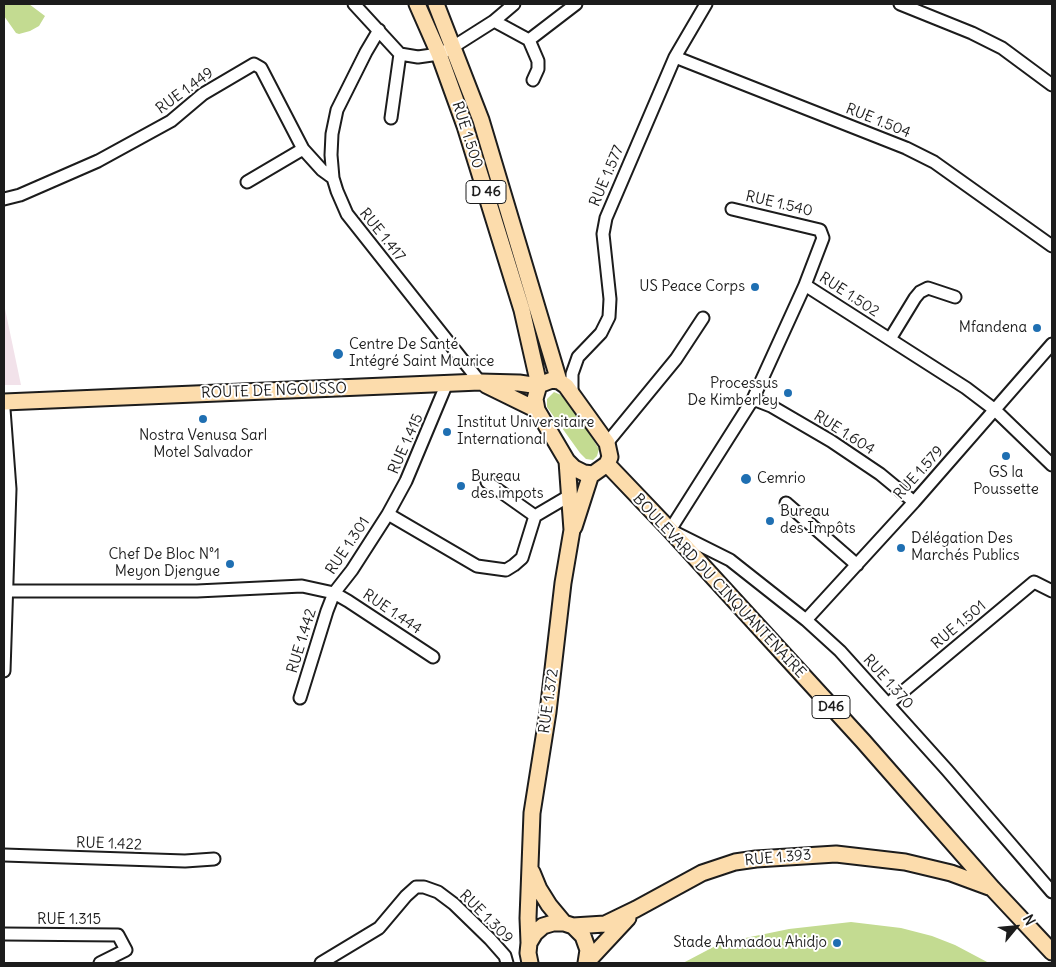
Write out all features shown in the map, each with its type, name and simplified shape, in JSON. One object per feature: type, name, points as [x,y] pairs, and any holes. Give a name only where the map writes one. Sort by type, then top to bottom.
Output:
[{"type":"main road","name":"RUE 1.500","points":[[417,4],[439,54],[465,126],[522,310],[539,385],[535,399],[537,410]]},
{"type":"main road","name":"RUE 1.500","points":[[436,4],[481,120],[559,381]]},
{"type":"main road","points":[[480,382],[539,385],[552,380],[559,381],[572,393],[607,443],[610,457],[607,464],[592,474],[572,530]]},
{"type":"main road","name":"ROUTE DE NGOUSSO","points":[[4,402],[480,382],[537,410]]},
{"type":"main road","points":[[537,410],[567,461],[574,468],[584,473],[592,474]]},
{"type":"main road","name":"RUE 1.372","points":[[530,963],[528,953],[528,918],[532,813],[548,712],[563,583],[572,530],[567,461]]},
{"type":"main road","name":"BOULEVARD DU CINQUANTENAIRE","points":[[607,464],[863,741],[993,889],[1052,952]]},
{"type":"main road","name":"RUE 1.393","points":[[529,942],[534,933],[543,926],[553,923],[568,925],[605,924],[702,873],[735,862],[756,859],[836,854],[905,862],[951,873],[993,889]]},
{"type":"main road","points":[[530,866],[539,889],[549,905],[568,925],[578,931],[586,943],[588,950],[586,963]]},
{"type":"main road","points":[[586,963],[636,909]]},
{"type":"street","points":[[354,4],[400,54],[418,57],[439,54],[453,47],[494,22],[514,4]]},
{"type":"street","points":[[529,40],[576,4]]},
{"type":"street","name":"RUE 1.577","points":[[572,393],[572,374],[578,357],[601,334],[609,317],[610,299],[603,234],[606,218],[675,57],[706,4]]},
{"type":"street","points":[[900,4],[972,33],[1002,48],[1052,85]]},
{"type":"street","points":[[494,22],[529,40],[538,61],[538,69],[533,80]]},
{"type":"street","name":"RUE 1.417","points":[[379,30],[337,110],[332,134],[333,178],[346,214],[480,382]]},
{"type":"street","points":[[391,118],[400,54]]},
{"type":"street","name":"RUE 1.504","points":[[675,57],[906,148],[934,162],[1052,246]]},
{"type":"street","name":"RUE 1.449","points":[[4,199],[20,195],[106,157],[171,121],[203,94],[254,64],[260,68],[303,150],[322,170],[333,178]]},
{"type":"street","points":[[247,182],[303,150]]},
{"type":"street","name":"RUE 1.540","points":[[732,209],[820,230],[822,238],[805,285]]},
{"type":"street","name":"RUE 1.502","points":[[670,530],[753,399],[805,285],[966,388],[995,410],[1052,465]]},
{"type":"street","points":[[890,339],[920,292],[928,288],[955,296]]},
{"type":"street","points":[[607,443],[676,359],[703,318]]},
{"type":"street","name":"RUE 1.579","points":[[806,620],[914,502],[1052,344]]},
{"type":"street","name":"RUE 1.415","points":[[388,514],[406,481],[447,383]]},
{"type":"street","name":"RUE 1.604","points":[[753,399],[771,406],[831,441],[880,474],[914,502]]},
{"type":"street","points":[[4,409],[10,489],[4,671]]},
{"type":"street","points":[[487,482],[534,516],[569,496]]},
{"type":"street","points":[[786,503],[857,565]]},
{"type":"street","name":"RUE 1.301","points":[[7,592],[197,591],[302,586],[334,593],[352,570],[388,514],[477,566],[506,570],[522,558],[534,516]]},
{"type":"street","name":"RUE 1.370","points":[[670,530],[730,560],[806,620],[840,651],[1052,892]]},
{"type":"street","name":"RUE 1.501","points":[[888,704],[1034,582],[1052,591]]},
{"type":"street","name":"RUE 1.444","points":[[334,593],[433,657]]},
{"type":"street","name":"RUE 1.442","points":[[300,698],[334,593]]},
{"type":"street","name":"RUE 1.422","points":[[4,855],[176,861],[214,859]]},
{"type":"street","name":"RUE 1.309","points":[[320,963],[379,928],[406,896],[416,887],[424,886],[438,892],[454,904],[490,939],[505,956],[507,963]]},
{"type":"street","name":"RUE 1.315","points":[[4,934],[118,935],[126,950],[100,963]]},
{"type":"shaded area","points":[[4,304],[21,385],[4,385]]},
{"type":"green space","points":[[4,4],[29,4],[45,16],[39,26],[19,34],[16,33],[4,16]]},
{"type":"green space","points":[[451,57],[473,119],[498,199],[500,218],[472,119],[448,58]]},
{"type":"green space","points":[[554,392],[561,395],[582,422],[599,449],[597,456],[593,460],[586,459],[580,453],[547,407],[547,399]]},
{"type":"green space","name":"Stade Ahmadou Ahidjo","points":[[851,922],[901,928],[932,936],[955,945],[989,963],[683,963],[721,943],[789,929]]},
{"type":"place","name":"US Peace Corps","points":[[755,287]]},
{"type":"place","name":"Mfandena","points":[[1037,328]]},
{"type":"place","name":"Centre De Santé Intégré Saint Maurice","points":[[338,354]]},
{"type":"place","name":"Processus De Kimberley","points":[[788,393]]},
{"type":"place","name":"Nostra Venusa Sarl Motel Salvador","points":[[203,419]]},
{"type":"place","name":"Institut Universitaire International","points":[[447,432]]},
{"type":"place","name":"GS la Poussette","points":[[1006,456]]},
{"type":"place","name":"Cemrio","points":[[746,479]]},
{"type":"place","name":"Bureau des impots","points":[[461,486]]},
{"type":"place","name":"Bureau des Impôts","points":[[770,521]]},
{"type":"place","name":"Délégation Des Marchés Publics","points":[[901,548]]},
{"type":"place","name":"Chef De Bloc N°1 Meyon Djengue","points":[[230,564]]},
{"type":"place","name":"Stade Ahmadou Ahidjo","points":[[837,943]]}]
